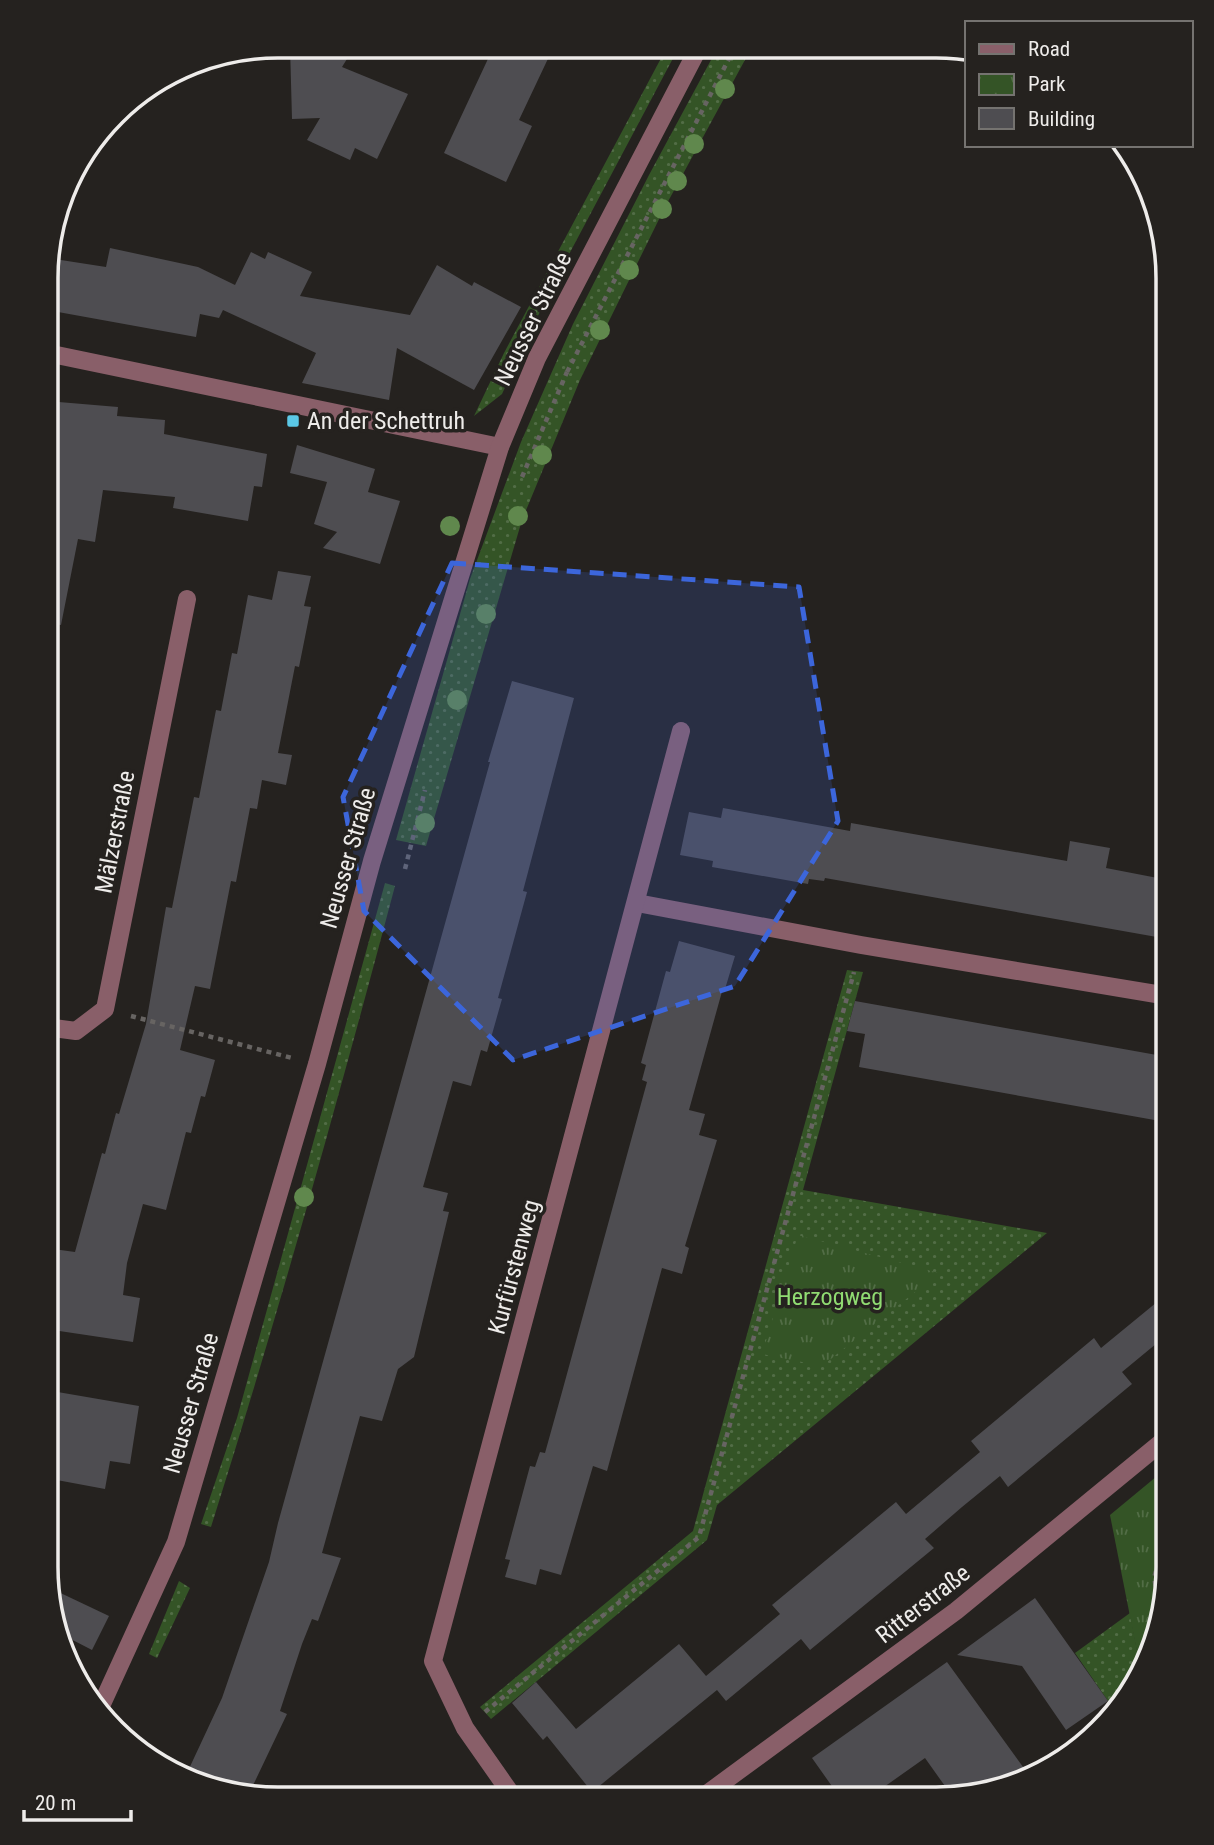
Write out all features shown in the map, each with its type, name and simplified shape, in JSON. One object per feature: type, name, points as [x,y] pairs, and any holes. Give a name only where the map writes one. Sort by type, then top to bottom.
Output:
[{"type":"street","name":"Neusser Straße","points":[[103,1701],[176,1542],[317,1064],[372,861],[500,447],[537,358],[693,58]]},
{"type":"street","points":[[58,355],[500,447]]},
{"type":"street","name":"Mälzerstraße","points":[[105,1009],[187,599]]},
{"type":"street","name":"Kurfürstenweg","points":[[506,1787],[465,1728],[433,1661],[681,731]]},
{"type":"street","points":[[637,903],[861,945],[1156,994]]},
{"type":"street","points":[[58,1029],[76,1031],[105,1009]]},
{"type":"street","name":"Ritterstraße","points":[[716,1787],[956,1611],[1156,1447]]},
{"type":"path","points":[[537,358],[567,372],[729,58]]},
{"type":"path","points":[[465,1728],[699,1537],[861,945]]},
{"type":"path","points":[[105,1009],[317,1064]]},
{"type":"highlighted area","points":[[452,563],[799,587],[838,821],[735,986],[513,1060],[364,911],[343,797]]},
{"type":"green space","points":[[661,58],[673,58],[549,292],[502,394],[474,416],[504,353]]},
{"type":"green space","points":[[712,58],[746,58],[665,207],[580,380],[522,520],[426,846],[396,840],[470,579],[521,442],[573,324]]},
{"type":"green space","points":[[385,883],[395,886],[284,1288],[211,1527],[201,1524],[237,1418]]},
{"type":"green space","points":[[847,970],[863,972],[803,1190],[1047,1233],[717,1505],[707,1540],[491,1719],[480,1707],[693,1531]]},
{"type":"green space","name":"Herzogweg","points":[[798,1235],[939,1273],[822,1366],[762,1354]]},
{"type":"green space","points":[[1156,1477],[1156,1582],[1152,1610],[1138,1656],[1110,1515]]},
{"type":"green space","points":[[179,1581],[190,1588],[157,1658],[149,1654]]},
{"type":"green space","points":[[1130,1613],[1138,1656],[1109,1703],[1075,1653]]},
{"type":"building","points":[[290,58],[348,58],[342,67],[408,94],[377,159],[355,148],[350,160],[307,140],[320,118],[292,119]]},
{"type":"building","points":[[488,58],[548,58],[519,120],[532,126],[506,182],[444,153]]},
{"type":"building","points":[[110,248],[198,267],[235,285],[251,252],[265,259],[268,252],[312,272],[300,296],[410,315],[437,265],[472,286],[474,282],[521,307],[474,390],[397,348],[389,400],[302,383],[316,353],[223,310],[219,318],[200,314],[196,337],[58,312],[59,260],[106,267]]},
{"type":"building","points":[[58,402],[118,407],[117,416],[165,420],[164,434],[267,454],[262,487],[254,486],[248,521],[173,508],[175,497],[103,490],[95,542],[78,539],[61,625],[58,625]]},
{"type":"building","points":[[297,445],[375,469],[368,492],[400,501],[380,564],[323,548],[337,532],[314,524],[327,482],[290,473]]},
{"type":"building","points":[[278,571],[311,576],[304,606],[311,607],[299,667],[295,666],[278,753],[292,755],[286,785],[262,780],[257,809],[250,808],[236,882],[231,881],[210,989],[195,986],[180,1050],[215,1060],[205,1097],[201,1096],[191,1133],[186,1132],[166,1210],[143,1204],[127,1263],[123,1295],[140,1298],[133,1342],[58,1331],[58,1250],[75,1252],[102,1153],[105,1154],[116,1113],[119,1114],[146,1024],[166,907],[172,908],[194,797],[199,798],[216,710],[221,711],[232,653],[237,654],[248,595],[272,600]]},
{"type":"building","points":[[512,681],[574,698],[523,891],[527,892],[498,998],[502,999],[487,1052],[481,1050],[471,1086],[453,1081],[423,1187],[448,1193],[443,1211],[449,1212],[414,1357],[398,1369],[382,1421],[360,1416],[322,1553],[341,1558],[318,1621],[312,1619],[302,1644],[280,1711],[287,1714],[253,1785],[221,1780],[189,1769],[222,1698],[269,1562]]},
{"type":"building","points":[[723,808],[850,831],[851,823],[1067,861],[1070,841],[1110,848],[1106,868],[1156,878],[1156,937],[825,878],[824,881],[809,879],[808,884],[712,867],[713,861],[680,855],[689,812],[721,818]]},
{"type":"building","points":[[679,941],[735,956],[725,989],[723,988],[689,1110],[705,1114],[699,1135],[717,1140],[685,1246],[689,1248],[682,1274],[662,1268],[607,1471],[593,1466],[561,1575],[540,1569],[536,1585],[505,1577],[510,1560],[505,1559],[530,1466],[535,1467],[540,1452],[545,1453],[647,1082],[642,1080],[646,1065],[641,1063],[666,971],[670,972]]},
{"type":"building","points":[[855,1001],[1156,1055],[1156,1120],[859,1067],[865,1034],[847,1031]]},
{"type":"building","points":[[1156,1303],[1156,1344],[1122,1372],[1132,1384],[1008,1487],[1000,1476],[962,1507],[925,1539],[934,1548],[810,1650],[801,1639],[726,1701],[717,1690],[598,1787],[588,1787],[547,1736],[543,1740],[512,1703],[536,1682],[576,1729],[679,1644],[706,1676],[780,1614],[772,1605],[896,1502],[906,1514],[980,1452],[971,1441],[1094,1338],[1101,1348]]},
{"type":"building","points":[[58,1392],[139,1406],[130,1464],[110,1461],[105,1489],[58,1480]]},
{"type":"building","points":[[60,1593],[109,1616],[92,1650],[69,1638]]},
{"type":"building","points":[[1035,1598],[1108,1701],[1066,1730],[1022,1666],[957,1655]]},
{"type":"building","points":[[947,1662],[1025,1769],[993,1780],[945,1786],[925,1758],[884,1787],[833,1787],[812,1758]]},
{"type":"place","name":"An der Schettruh","points":[[293,421]]}]
